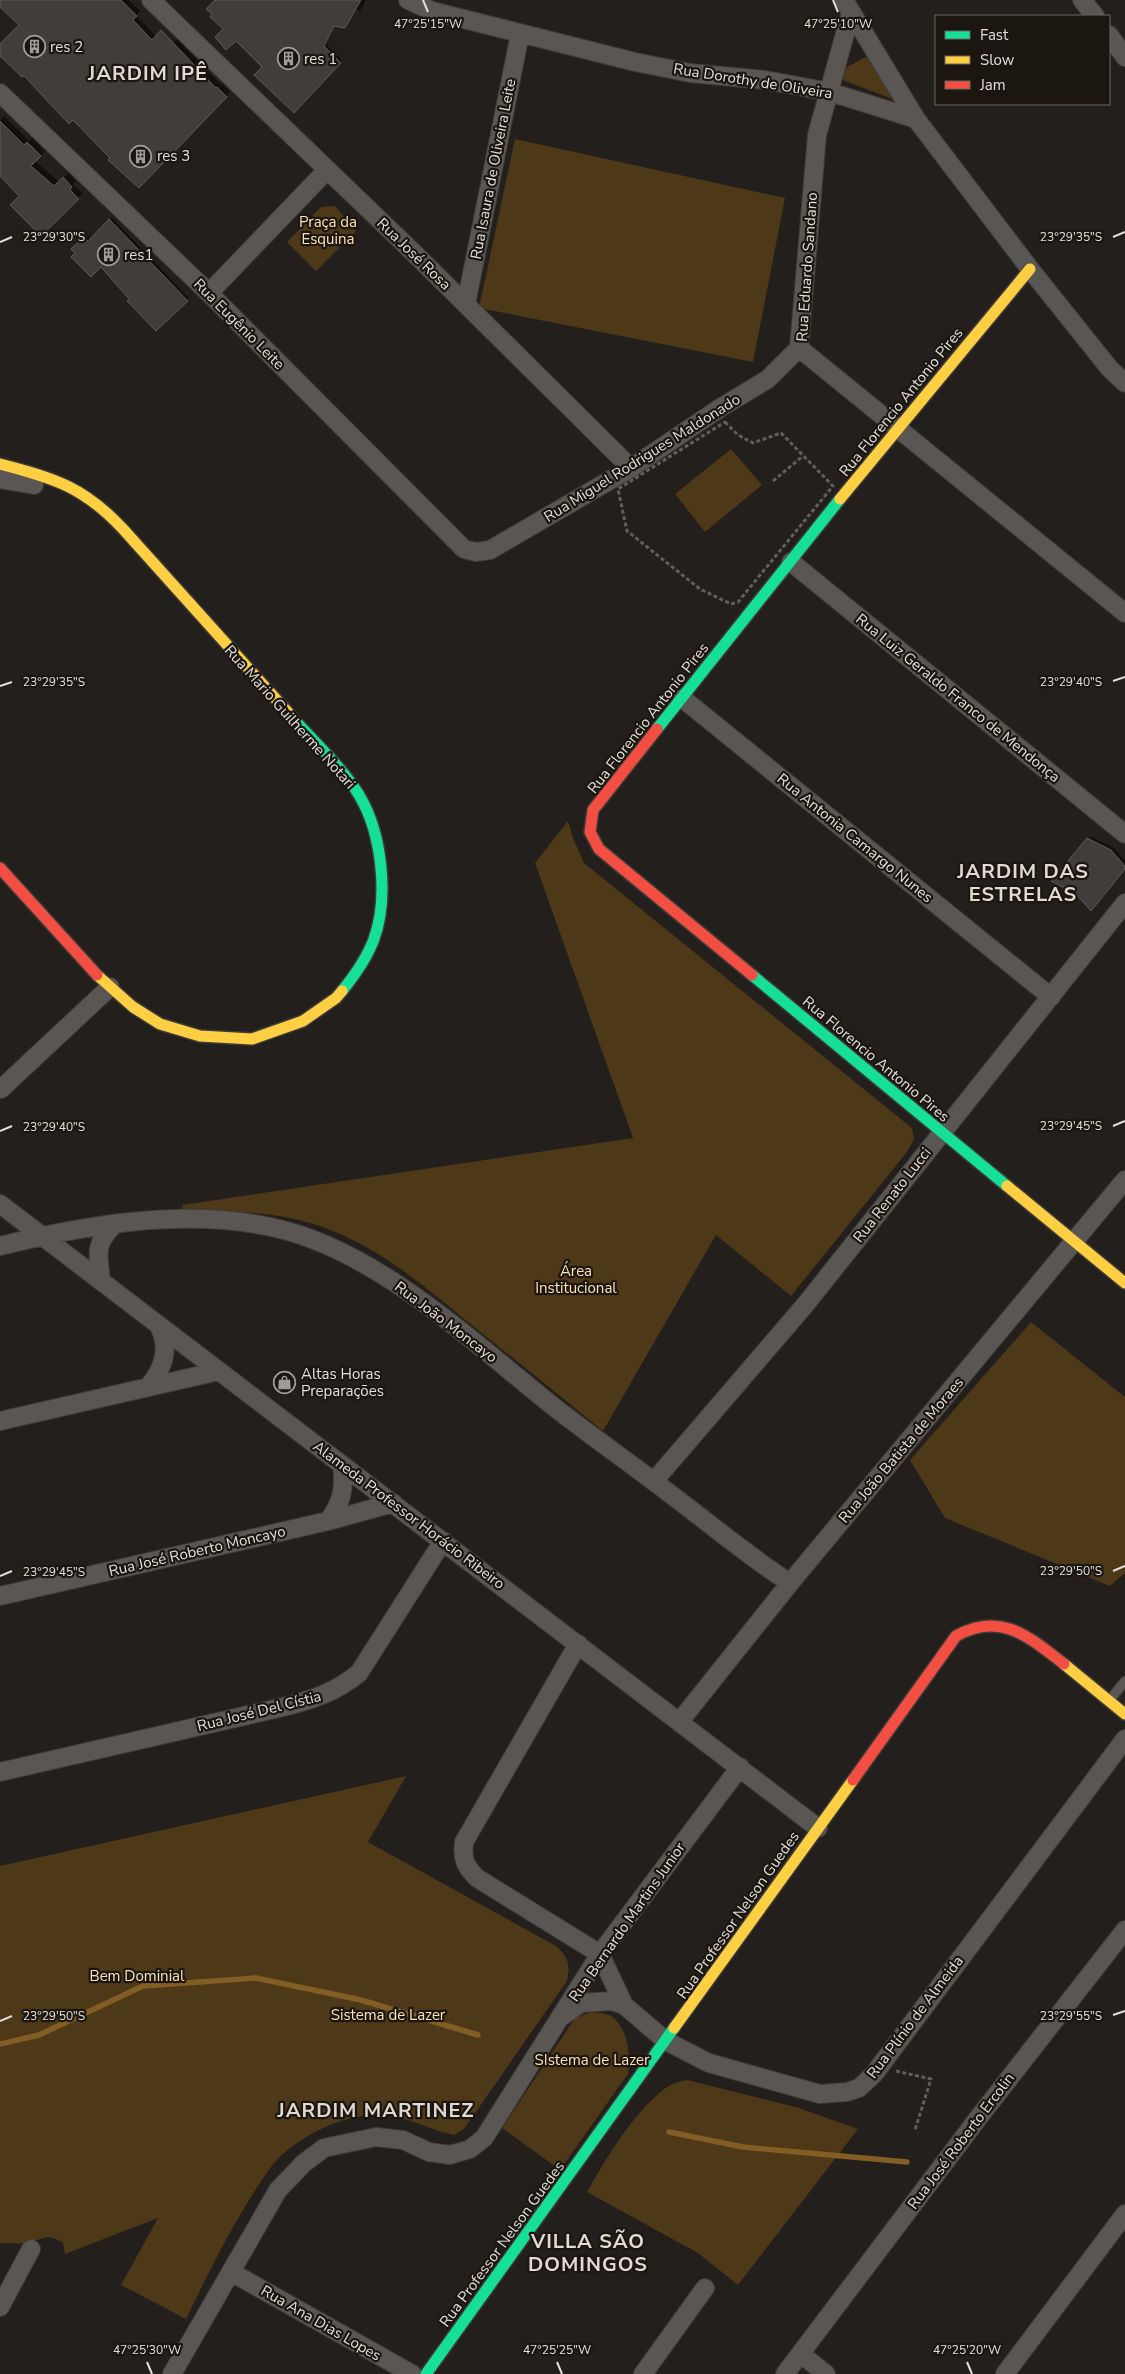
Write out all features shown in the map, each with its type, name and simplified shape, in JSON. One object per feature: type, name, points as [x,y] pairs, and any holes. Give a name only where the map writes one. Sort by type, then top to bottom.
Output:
[{"type":"street","name":"Rua José Rosa","points":[[151,0],[466,304],[631,468]]},
{"type":"street","name":"Rua Dorothy de Oliveira","points":[[408,0],[432,11],[635,62],[690,73],[765,80],[830,92],[916,118]]},
{"type":"street","points":[[1082,0],[1093,15]]},
{"type":"street","points":[[848,6],[916,118],[1030,269],[1110,369],[1125,382]]},
{"type":"street","name":"Rua Eduardo Sandano","points":[[848,6],[830,92],[817,135],[799,348],[1125,612]]},
{"type":"street","name":"Rua Isaura de Oliveira Leite","points":[[466,304],[520,34]]},
{"type":"street","points":[[1110,36],[1125,57]]},
{"type":"street","name":"Rua Eugênio Leite","points":[[0,93],[209,293],[454,541],[464,549],[476,552]]},
{"type":"street","points":[[209,293],[327,170]]},
{"type":"street","name":"Rua Florencio Antonio Pires","points":[[1030,269],[898,427],[594,810],[590,832],[599,849],[1125,1283]]},
{"type":"street","name":"Rua Miguel Rodrigues Maldonado","points":[[476,552],[490,550],[502,544],[631,468],[720,408],[768,379],[799,348]]},
{"type":"street","name":"Rua Mario Guilherme Notari","points":[[0,464],[52,477],[72,485],[96,502],[118,522],[139,549],[359,794],[368,813],[378,846],[383,886],[374,938],[356,974],[336,998],[303,1021],[252,1039],[200,1036],[160,1024],[133,1007],[110,987],[0,868]]},
{"type":"street","name":"Rua Mario Guilherme Notari","points":[[0,479],[15,480],[44,487],[71,499],[107,522],[139,549]]},
{"type":"street","name":"Rua Luiz Geraldo Franco de Mendonça","points":[[791,562],[1125,834]]},
{"type":"street","name":"Rua Antonia Camargo Nunes","points":[[682,698],[1051,996]]},
{"type":"street","name":"Rua Renato Lucci","points":[[654,1481],[805,1305],[1125,903]]},
{"type":"street","points":[[1,1089],[110,987]]},
{"type":"street","name":"Rua João Batista de Moraes","points":[[680,1721],[790,1583],[1125,1180]]},
{"type":"street","name":"Alameda Professor Horácio Ribeiro","points":[[0,1204],[818,1828]]},
{"type":"street","name":"Rua João Moncayo","points":[[0,1246],[63,1232],[114,1225],[215,1218],[267,1226],[306,1236],[380,1272],[432,1309],[598,1442],[654,1481],[790,1583]]},
{"type":"street","points":[[101,1280],[99,1246],[103,1236],[114,1225]]},
{"type":"street","points":[[149,1386],[158,1375],[165,1347],[165,1337],[158,1324]]},
{"type":"street","points":[[0,1421],[220,1371]]},
{"type":"street","points":[[328,1521],[336,1510],[342,1496],[344,1482],[342,1465]]},
{"type":"street","name":"Rua José Roberto Moncayo","points":[[0,1596],[328,1521],[393,1503]]},
{"type":"street","name":"Rua José Del Cístia","points":[[0,1772],[311,1700],[345,1685],[359,1673],[443,1541]]},
{"type":"street","name":"Rua Professor Nelson Guedes","points":[[426,2374],[956,1636],[973,1626],[1001,1625],[1016,1631],[1038,1645],[1119,1706]]},
{"type":"street","points":[[578,1644],[464,1842],[462,1855],[467,1868],[476,1878],[600,1954]]},
{"type":"street","name":"Rua Plínio de Almeida","points":[[600,1954],[624,2005],[666,2041],[709,2063],[820,2094],[847,2092],[860,2088],[879,2067],[1125,1739]]},
{"type":"street","name":"Rua Bernardo Martins Junior","points":[[172,2374],[278,2190],[304,2163],[324,2148],[376,2137],[403,2140],[429,2152],[450,2155],[470,2149],[489,2130],[600,1954],[740,1767]]},
{"type":"street","name":"Rua José Roberto Ercolin","points":[[785,2374],[979,2117],[1125,1930]]},
{"type":"street","points":[[559,2019],[581,2004],[611,2001],[624,2005]]},
{"type":"street","points":[[1005,2374],[1125,2214]]},
{"type":"street","points":[[0,2307],[31,2249]]},
{"type":"street","name":"Rua Ana Dias Lopes","points":[[231,2272],[412,2374]]},
{"type":"street","points":[[643,2374],[705,2288]]},
{"type":"street","points":[[801,2354],[826,2374]]},
{"type":"lane","points":[[1119,1706],[1125,1681]]},
{"type":"path","points":[[725,422],[738,435],[753,443],[781,433],[803,456],[832,486],[738,602],[731,604],[700,589],[627,531],[618,489],[725,422]]},
{"type":"path","points":[[773,481],[803,456]]},
{"type":"path","points":[[879,2067],[931,2079],[915,2130]]},
{"type":"green space","points":[[870,55],[895,100],[840,79],[843,69]]},
{"type":"green space","points":[[515,139],[785,198],[753,362],[479,308]]},
{"type":"green space","name":"Praça da Esquina","points":[[335,206],[356,231],[316,271],[287,242],[321,207]]},
{"type":"green space","points":[[731,449],[762,485],[705,532],[675,494]]},
{"type":"green space","name":"Área Institucional","points":[[568,821],[584,863],[912,1128],[914,1139],[907,1152],[791,1296],[716,1235],[603,1431],[418,1282],[375,1252],[328,1229],[303,1221],[274,1215],[243,1212],[183,1211],[182,1205],[633,1138],[535,863]]},
{"type":"green space","points":[[1031,1322],[1125,1397],[1125,1573],[1110,1586],[945,1518],[910,1460]]},
{"type":"green space","points":[[406,1776],[368,1842],[556,1946],[564,1954],[568,1966],[567,1981],[464,2129],[454,2135],[397,2117],[360,2116],[346,2119],[319,2130],[295,2145],[276,2161],[244,2207],[186,2319],[121,2285],[158,2218],[65,2254],[63,2243],[57,2239],[47,2237],[25,2243],[0,2243],[0,1866]]},
{"type":"green space","name":"SIstema de Lazer","points":[[591,2012],[612,2016],[619,2023],[629,2052],[628,2074],[560,2170],[502,2128],[575,2018]]},
{"type":"green space","points":[[687,2080],[799,2108],[858,2129],[738,2285],[698,2253],[587,2192],[611,2151],[641,2111],[666,2088]]},
{"type":"building","points":[[0,0],[121,0],[137,16],[133,20],[152,40],[161,30],[216,88],[227,97],[139,188],[108,160],[110,158],[73,120],[69,124],[24,76],[22,77],[0,56],[0,44],[19,25],[0,7]]},
{"type":"building","points":[[215,0],[361,0],[345,28],[334,26],[324,46],[341,63],[294,113],[254,75],[262,67],[236,41],[226,50],[215,37],[223,29],[210,17],[212,14],[206,9]]},
{"type":"building","points":[[0,121],[24,145],[27,142],[41,156],[31,166],[54,186],[63,177],[72,187],[70,190],[79,199],[41,236],[10,205],[19,196],[0,176]]},
{"type":"building","points":[[109,219],[188,301],[156,331],[127,301],[129,299],[101,267],[91,277],[71,257],[75,253],[71,249],[84,237],[88,241]]},
{"type":"building","points":[[1087,838],[1111,850],[1125,866],[1125,869],[1091,911],[1076,894],[1051,881]]},
{"type":"waterway","points":[[0,2044],[39,2035],[143,1986],[256,1978],[361,2000],[478,2035]]},
{"type":"waterway","points":[[669,2132],[743,2147],[907,2162]]},
{"type":"traffic: fast","points":[[657,729],[840,499]]},
{"type":"traffic: fast","points":[[292,717],[336,765],[359,795],[367,810],[378,846],[382,885],[379,922],[368,953],[342,991]]},
{"type":"traffic: fast","points":[[752,975],[1007,1186]]},
{"type":"traffic: fast","points":[[426,2374],[674,2028]]},
{"type":"traffic: slow","points":[[840,499],[1030,269]]},
{"type":"traffic: slow","points":[[0,464],[37,474],[67,486],[95,503],[109,515],[292,717]]},
{"type":"traffic: slow","points":[[97,975],[133,1007],[160,1024],[200,1036],[252,1039],[303,1021],[336,998],[342,991]]},
{"type":"traffic: slow","points":[[1007,1186],[1125,1283]]},
{"type":"traffic: slow","points":[[1064,1664],[1125,1714]]},
{"type":"traffic: slow","points":[[674,2028],[853,1780]]},
{"type":"traffic: jam","points":[[657,729],[593,810],[590,832],[599,849],[752,975]]},
{"type":"traffic: jam","points":[[0,868],[97,975]]},
{"type":"traffic: jam","points":[[853,1780],[956,1636],[972,1629],[987,1626],[1014,1630],[1039,1645],[1064,1664]]},
{"type":"place","name":"res 2","points":[[34,47]]},
{"type":"place","name":"res 1","points":[[288,59]]},
{"type":"place","name":"res 3","points":[[141,156]]},
{"type":"place","name":"res1","points":[[108,255]]},
{"type":"place","name":"Altas Horas Preparações","points":[[285,1383]]},
{"type":"district","name":"JARDIM IPÊ","points":[[148,73]]},
{"type":"district","name":"JARDIM DAS ESTRELAS","points":[[1023,882]]},
{"type":"district","name":"JARDIM MARTINEZ","points":[[376,2110]]},
{"type":"district","name":"VILLA SÃO DOMINGOS","points":[[588,2252]]},
{"type":"park label","name":"Bem Dominial","points":[[137,1976]]},
{"type":"park label","name":"Sistema de Lazer","points":[[388,2015]]}]
